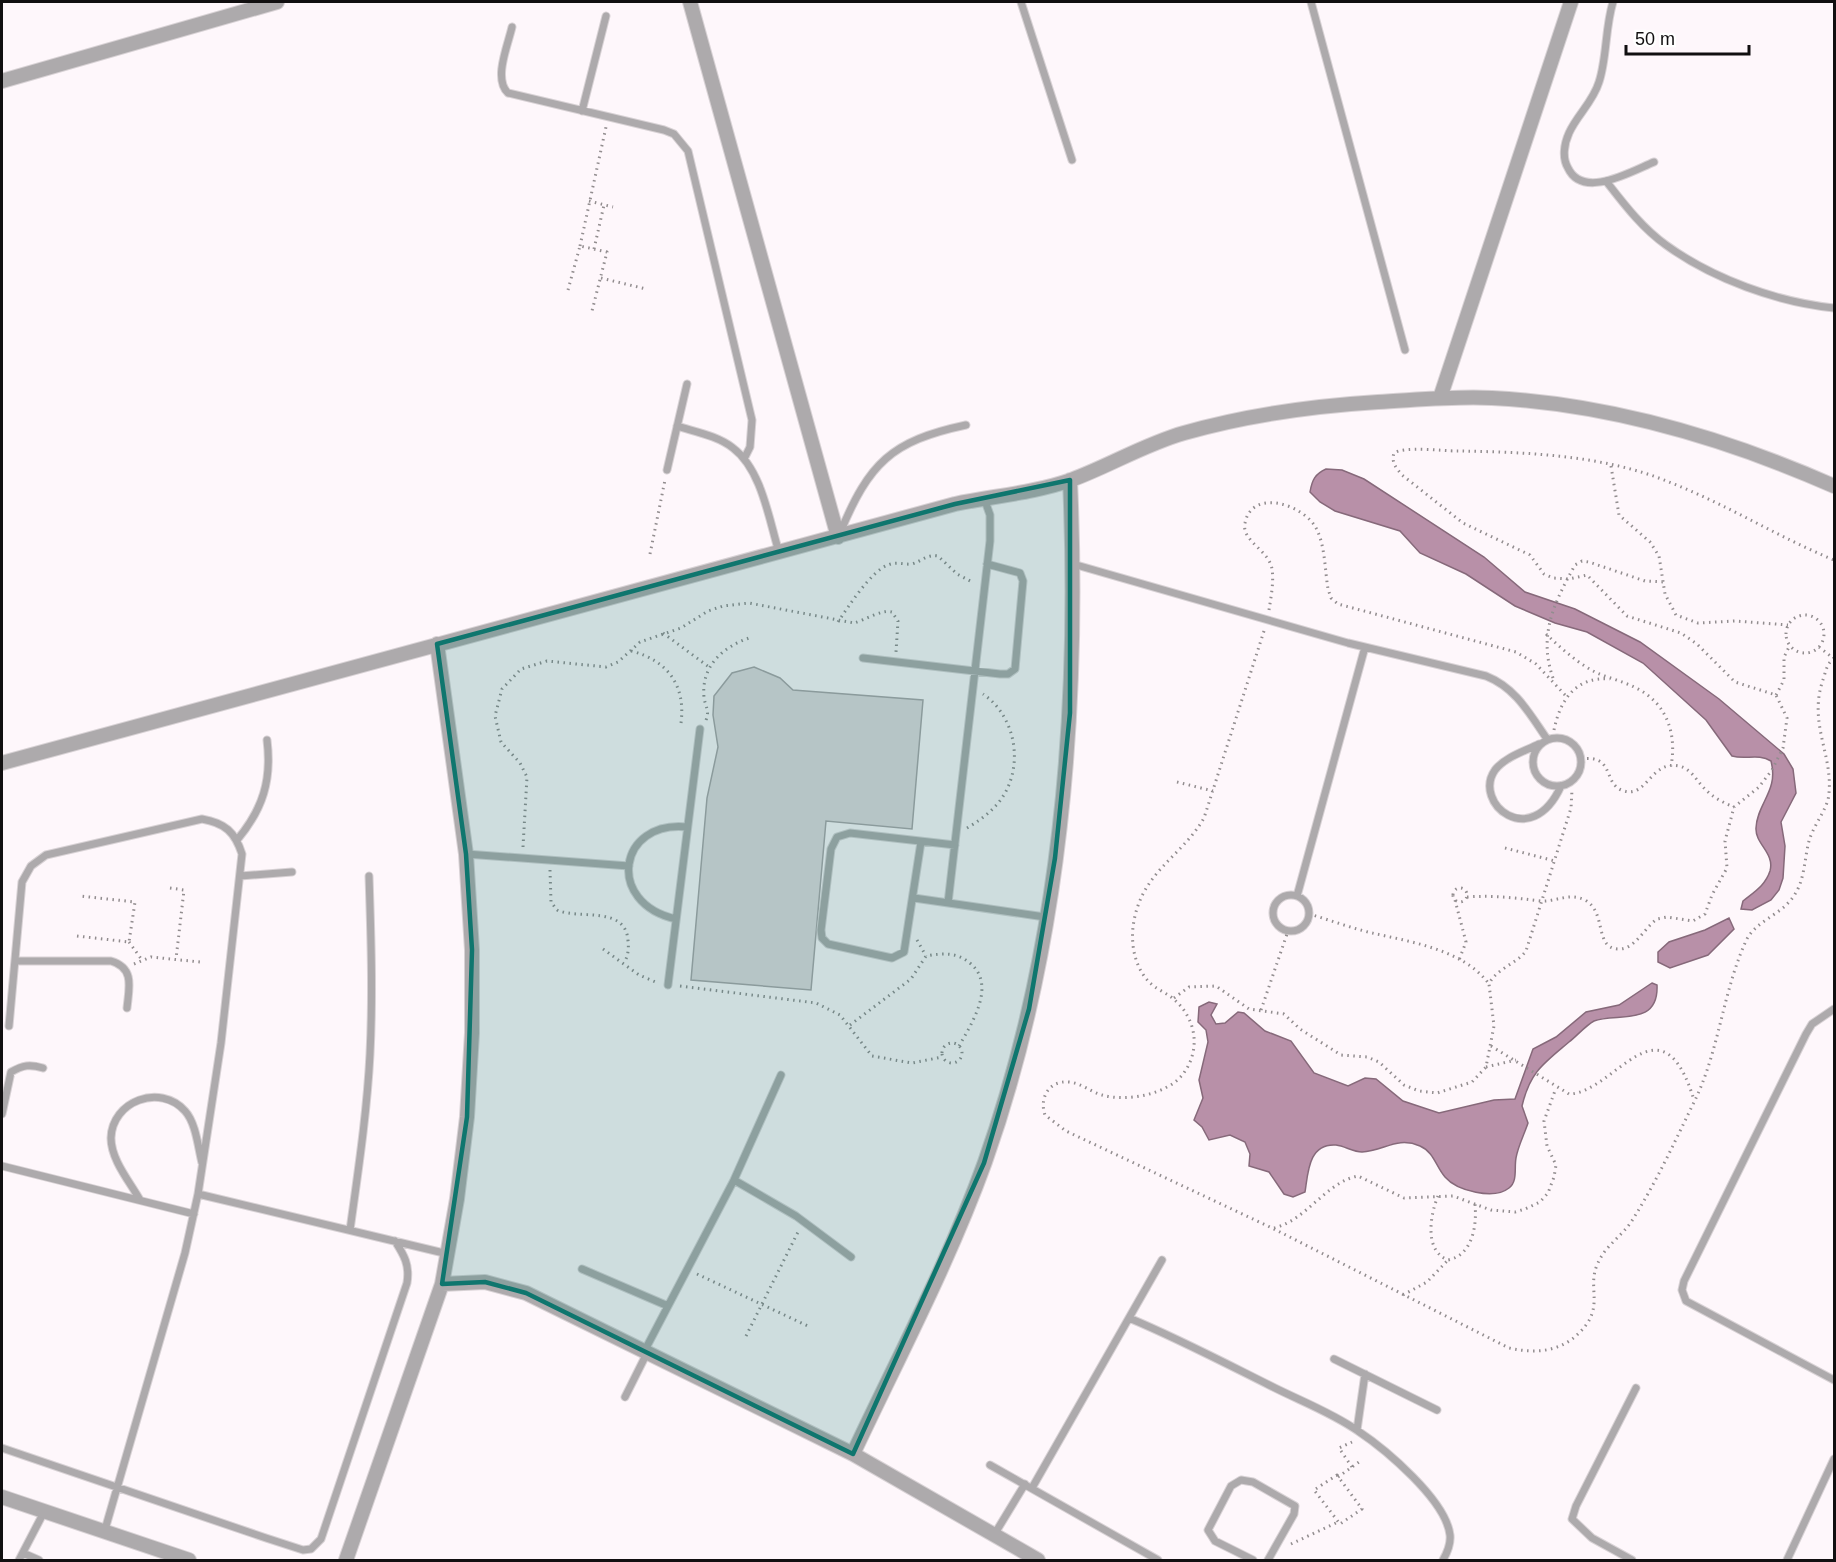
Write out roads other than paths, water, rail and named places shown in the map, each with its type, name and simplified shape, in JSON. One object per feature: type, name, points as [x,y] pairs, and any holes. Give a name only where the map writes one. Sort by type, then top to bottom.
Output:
[{"type":"street","points":[[2,81],[235,7],[277,2]]},
{"type":"street","points":[[690,2],[838,537]]},
{"type":"street","points":[[1440,398],[1571,2]]},
{"type":"street","points":[[2,763],[779,552],[984,498],[1070,480],[1183,433],[1316,407],[1440,398],[1504,399],[1562,406],[1632,418],[1723,444],[1834,486]]},
{"type":"street","points":[[853,1454],[954,1238],[984,1163],[1009,1087],[1026,1020],[1045,917],[1064,786],[1070,713],[1074,564],[1070,480]]},
{"type":"street","points":[[346,1560],[442,1284],[467,1116],[472,1033],[472,950],[466,854],[437,644]]},
{"type":"street","points":[[442,1284],[485,1282],[506,1286],[647,1351],[853,1454],[1038,1560]]},
{"type":"street","points":[[2,1497],[189,1560]]},
{"type":"lane","points":[[1021,2],[1072,160]]},
{"type":"lane","points":[[1311,2],[1405,350]]},
{"type":"lane","points":[[1613,2],[1607,25],[1600,81],[1593,98],[1568,135],[1564,161],[1570,173],[1580,181],[1593,184],[1654,162]]},
{"type":"lane","points":[[582,111],[606,16]]},
{"type":"lane","points":[[512,27],[501,78],[503,89],[513,95],[674,134],[688,152],[752,420],[750,447],[744,459]]},
{"type":"lane","points":[[1606,181],[1633,215],[1665,244],[1702,267],[1778,296],[1834,308]]},
{"type":"lane","points":[[667,470],[687,384]]},
{"type":"lane","points":[[838,537],[855,496],[882,461],[912,440],[966,425]]},
{"type":"lane","points":[[677,426],[719,440],[733,448],[744,459],[753,475],[779,552]]},
{"type":"lane","points":[[948,903],[991,528],[984,498]]},
{"type":"lane","points":[[863,658],[974,672],[1008,674],[1015,669],[1023,581],[1020,573],[1011,568],[987,564]]},
{"type":"lane","points":[[1074,564],[1365,648],[1470,672],[1502,682],[1515,693],[1550,739]]},
{"type":"lane","points":[[1297,896],[1365,648]]},
{"type":"lane","points":[[668,985],[700,729]]},
{"type":"lane","points":[[1539,744],[1534,753],[1535,773],[1551,785],[1561,786],[1571,782],[1580,768],[1581,759],[1571,742],[1550,739],[1539,744],[1505,761],[1495,770],[1490,782],[1491,795],[1497,807],[1507,815],[1519,819],[1531,818],[1543,813],[1552,805],[1561,786]]},
{"type":"lane","points":[[237,840],[251,823],[268,783],[270,762],[267,740]]},
{"type":"lane","points":[[9,1026],[22,882],[31,866],[46,855],[202,819],[223,825],[237,840],[242,854],[240,876],[221,1043],[198,1194],[104,1533]]},
{"type":"lane","points":[[676,919],[660,915],[639,901],[631,884],[629,866],[639,842],[649,834],[674,826],[687,827]]},
{"type":"lane","points":[[921,842],[907,945],[899,957],[884,958],[834,947],[822,938],[820,930],[831,849],[837,837],[850,833],[955,845]]},
{"type":"lane","points":[[466,854],[629,866]]},
{"type":"lane","points":[[240,876],[292,872]]},
{"type":"lane","points":[[350,1230],[363,1142],[370,1054],[372,964],[369,876]]},
{"type":"lane","points":[[1285,896],[1297,896],[1306,903],[1309,914],[1304,925],[1288,931],[1274,920],[1273,908],[1285,896]]},
{"type":"lane","points":[[914,898],[1045,917]]},
{"type":"lane","points":[[15,962],[111,961],[127,970],[130,978],[127,1008]]},
{"type":"lane","points":[[1834,1010],[1812,1024],[1806,1034],[1684,1281],[1682,1290],[1686,1301],[1834,1380]]},
{"type":"lane","points":[[2,1113],[11,1072],[21,1066],[32,1064],[43,1068]]},
{"type":"lane","points":[[626,1397],[668,1306],[734,1180],[781,1075]]},
{"type":"lane","points":[[140,1200],[113,1153],[111,1138],[114,1124],[121,1111],[133,1102],[147,1097],[162,1098],[175,1102],[186,1112],[203,1166]]},
{"type":"lane","points":[[2,1166],[194,1214]]},
{"type":"lane","points":[[734,1180],[803,1221],[850,1257]]},
{"type":"lane","points":[[198,1194],[448,1254]]},
{"type":"lane","points":[[2,1448],[303,1550],[317,1545],[407,1283],[409,1270],[406,1260],[394,1241]]},
{"type":"lane","points":[[994,1535],[1028,1486],[1130,1318],[1162,1260]]},
{"type":"lane","points":[[582,1269],[668,1306]]},
{"type":"lane","points":[[1130,1318],[1201,1350],[1364,1435],[1402,1466],[1439,1511],[1450,1534],[1449,1547],[1443,1560]]},
{"type":"lane","points":[[1334,1359],[1437,1410]]},
{"type":"lane","points":[[1357,1430],[1365,1374]]},
{"type":"lane","points":[[1632,1560],[1592,1538],[1572,1518],[1636,1388]]},
{"type":"lane","points":[[1787,1560],[1834,1459]]},
{"type":"lane","points":[[990,1464],[1158,1560]]},
{"type":"lane","points":[[1253,1560],[1215,1540],[1208,1530],[1235,1482],[1253,1482],[1295,1506],[1294,1514],[1268,1560]]},
{"type":"lane","points":[[39,1560],[21,1557],[44,1512]]}]
